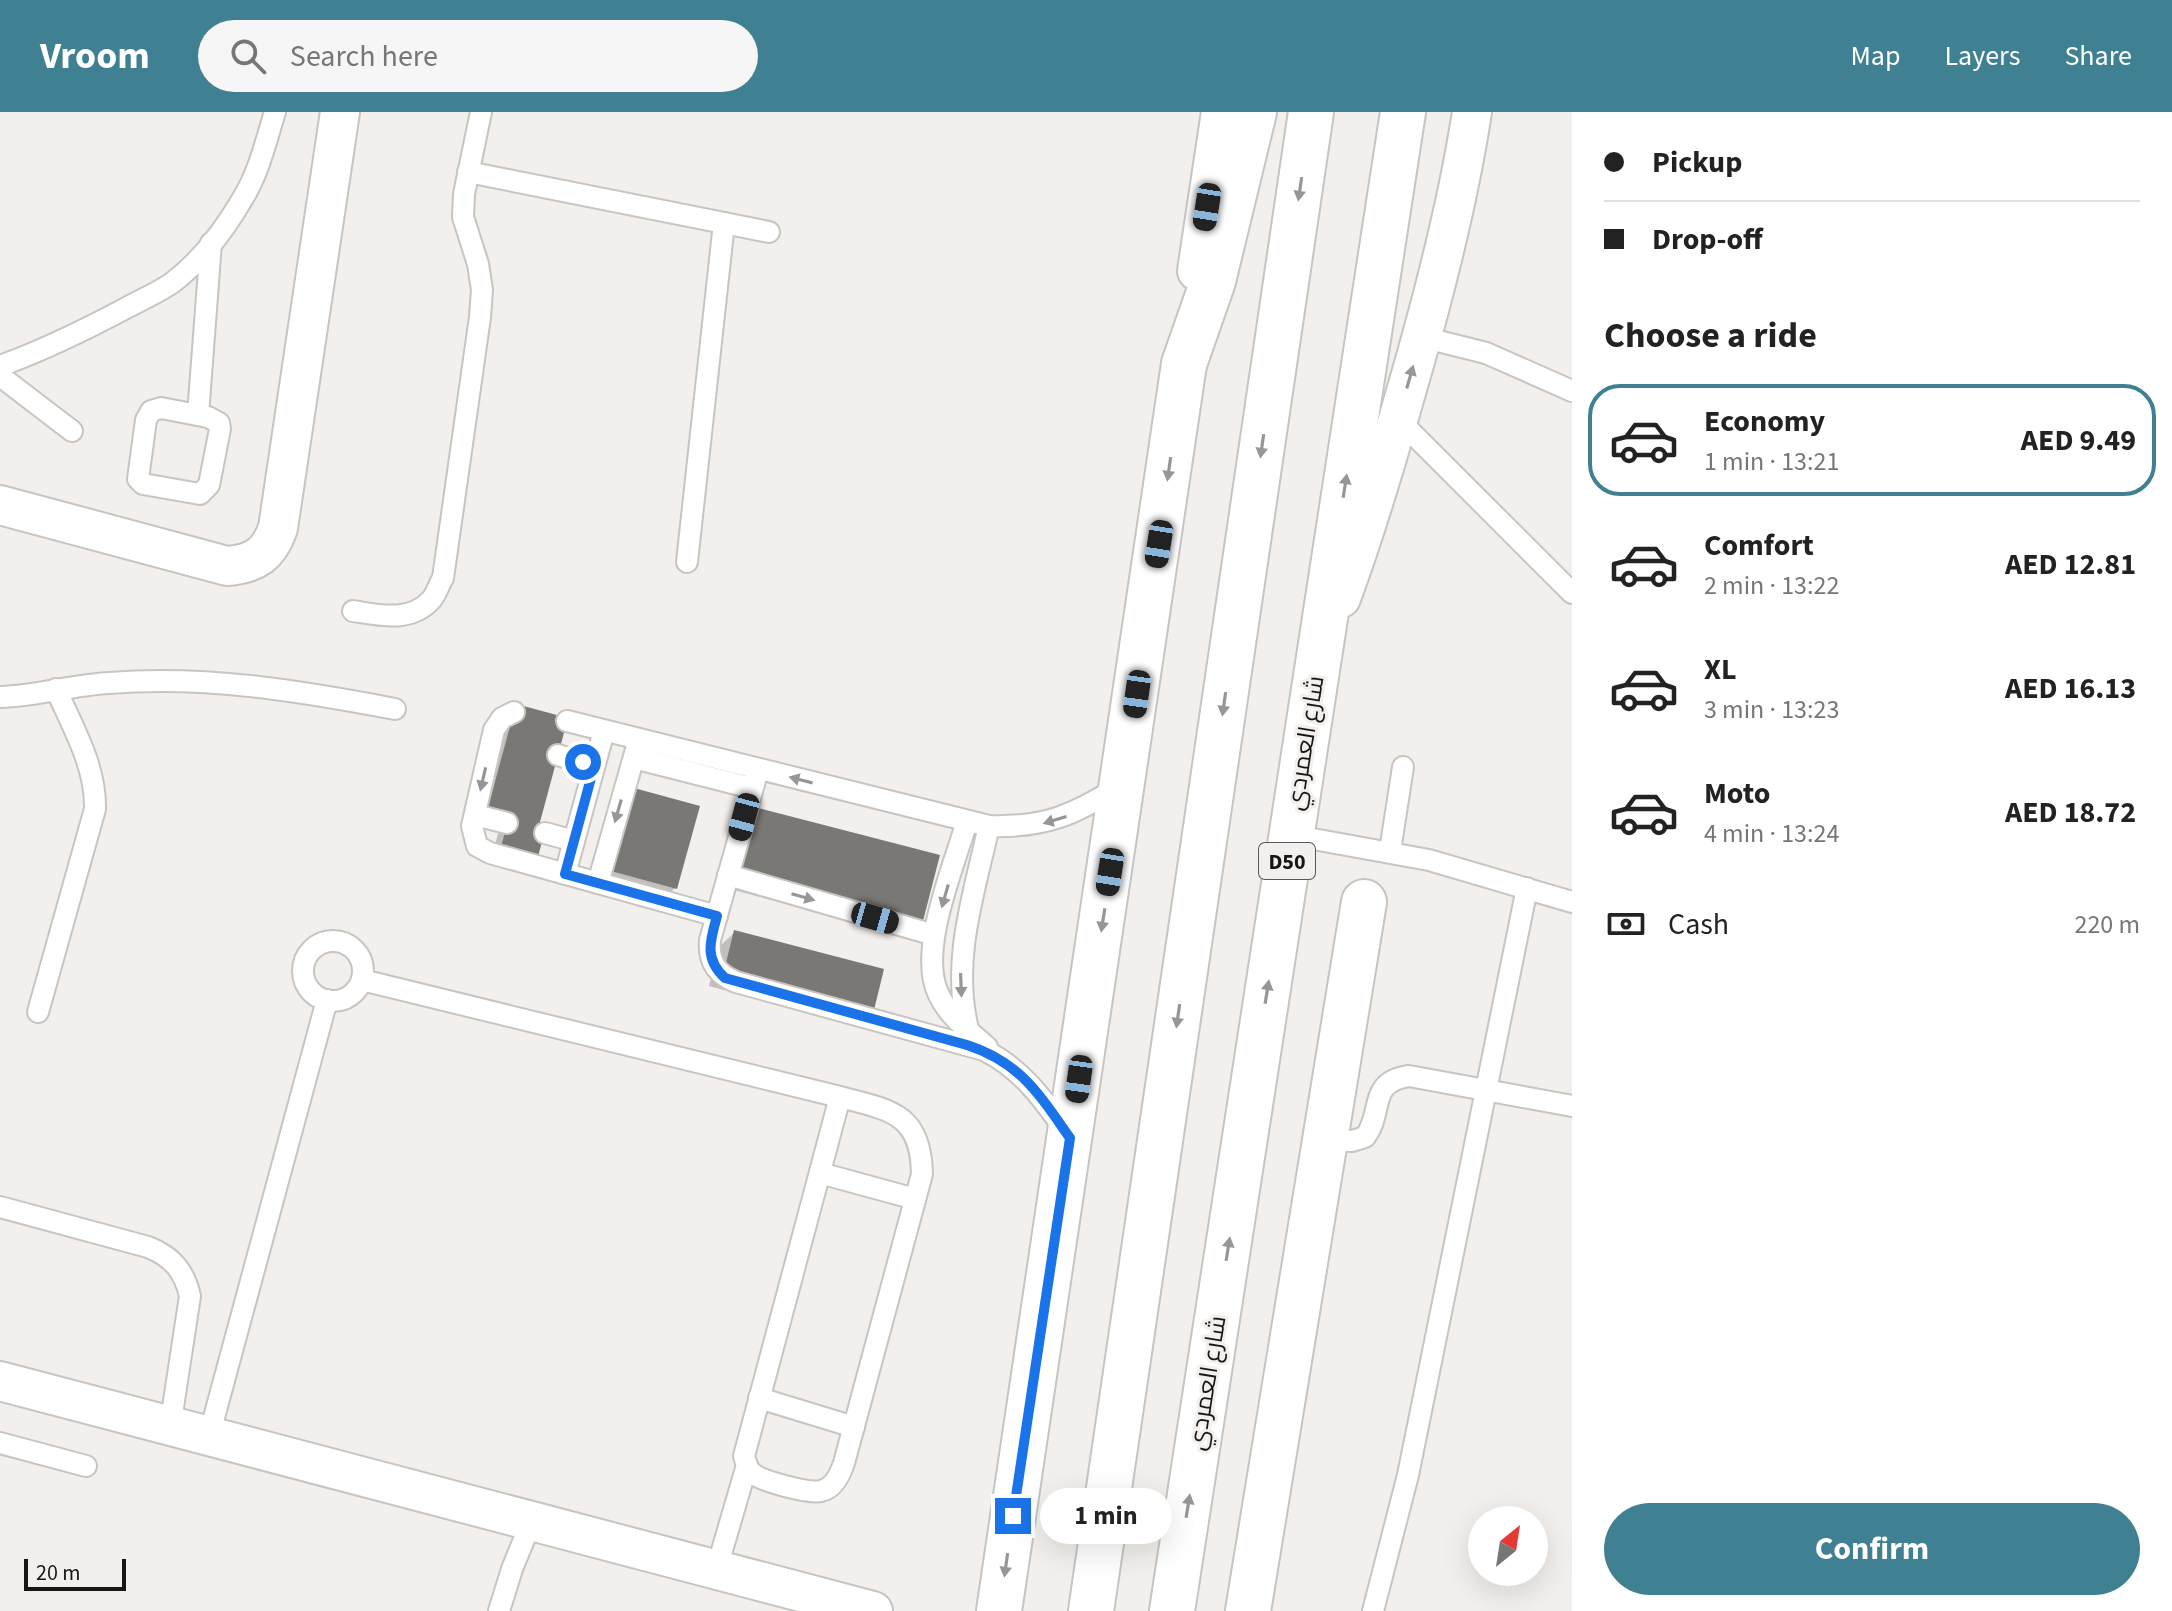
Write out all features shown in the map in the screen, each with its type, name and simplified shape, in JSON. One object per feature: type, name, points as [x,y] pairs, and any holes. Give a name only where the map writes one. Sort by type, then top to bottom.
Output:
[{"type":"main road","points":[[999,1611],[1184,364],[1213,281],[1254,112]]},
{"type":"main road","points":[[1091,1611],[1311,112]]},
{"type":"main road","name":"شارع العمردي","points":[[1172,1611],[1403,112]]},
{"type":"main road","points":[[1248,1611],[1364,902]]},
{"type":"main road","points":[[1179,1565],[1186,1611]]},
{"type":"street","points":[[0,505],[227,566],[245,565],[260,557],[272,544],[278,528],[340,112]]},
{"type":"street","points":[[1184,364],[1221,112]]},
{"type":"street","points":[[1317,664],[1360,543],[1422,337],[1455,202],[1472,112]]},
{"type":"street","points":[[0,1381],[873,1611]]},
{"type":"lane","points":[[0,366],[30,356],[171,283],[211,243],[245,196],[258,167],[275,112]]},
{"type":"lane","points":[[353,611],[387,616],[409,614],[431,600],[443,578],[482,290],[478,264],[463,217],[468,172],[481,112]]},
{"type":"lane","points":[[468,172],[769,232]]},
{"type":"lane","points":[[687,562],[724,223]]},
{"type":"lane","points":[[198,415],[211,243]]},
{"type":"lane","points":[[1422,337],[1486,353],[1572,391]]},
{"type":"lane","points":[[0,376],[72,431]]},
{"type":"lane","points":[[161,408],[198,415],[214,419],[220,429],[206,490],[193,494],[140,482],[137,476],[148,415],[161,408]]},
{"type":"lane","points":[[1398,419],[1572,593]]},
{"type":"lane","points":[[0,697],[22,697],[56,689],[109,683],[220,683],[275,687],[395,709]]},
{"type":"lane","points":[[38,1012],[95,809],[91,769],[56,689]]},
{"type":"lane","points":[[514,712],[497,723],[498,745],[472,833],[477,846],[483,851],[717,916]]},
{"type":"lane","points":[[567,721],[604,731],[636,748],[755,779],[989,826],[1025,826],[1061,819],[1086,808],[1123,783]]},
{"type":"lane","points":[[565,874],[604,731]]},
{"type":"lane","points":[[598,883],[636,748]]},
{"type":"lane","points":[[558,755],[594,767]]},
{"type":"lane","points":[[1390,851],[1403,767]]},
{"type":"lane","points":[[755,779],[709,951],[711,961],[725,978],[967,1045],[1000,1058]]},
{"type":"lane","points":[[475,815],[507,823]]},
{"type":"lane","points":[[967,821],[934,935],[930,965],[938,994],[956,1019],[1028,1081],[1070,1138]]},
{"type":"lane","points":[[968,1029],[960,993],[961,956],[989,826]]},
{"type":"lane","points":[[545,833],[574,841]]},
{"type":"lane","points":[[1291,835],[1390,851],[1572,902]]},
{"type":"lane","points":[[728,875],[934,935]]},
{"type":"lane","points":[[1373,1611],[1408,1475],[1527,888]]},
{"type":"lane","points":[[323,942],[345,943],[361,958],[362,980],[348,997],[327,1000],[309,988],[304,978],[307,956],[323,942]]},
{"type":"lane","points":[[362,980],[840,1097],[895,1113],[912,1129],[922,1151],[922,1174],[854,1427],[840,1475],[833,1485],[823,1491],[811,1492],[761,1478],[752,1473],[744,1456],[840,1097]]},
{"type":"lane","points":[[209,1436],[327,1000]]},
{"type":"lane","points":[[1326,1140],[1352,1141],[1365,1137],[1372,1125],[1381,1092],[1388,1083],[1409,1076],[1572,1106]]},
{"type":"lane","points":[[820,1173],[915,1199]]},
{"type":"lane","points":[[0,1207],[148,1247],[164,1254],[177,1265],[186,1280],[190,1296],[170,1427]]},
{"type":"lane","points":[[759,1398],[854,1427]]},
{"type":"lane","points":[[0,1443],[86,1466]]},
{"type":"lane","points":[[716,1571],[747,1465]]},
{"type":"lane","points":[[499,1611],[532,1520]]},
{"type":"building","points":[[516,704],[568,718],[540,822],[547,824],[537,860],[500,850],[510,814],[488,808]]},
{"type":"building","points":[[634,788],[700,806],[677,889],[611,871]]},
{"type":"building","points":[[758,808],[940,855],[923,921],[740,873]]},
{"type":"building","points":[[734,930],[884,969],[874,1010],[724,971]]},
{"type":"route","points":[[583,762],[594,767],[565,874],[717,916],[709,951],[711,961],[725,978],[967,1045],[1000,1058],[1028,1081],[1070,1138],[1013,1516]]}]
